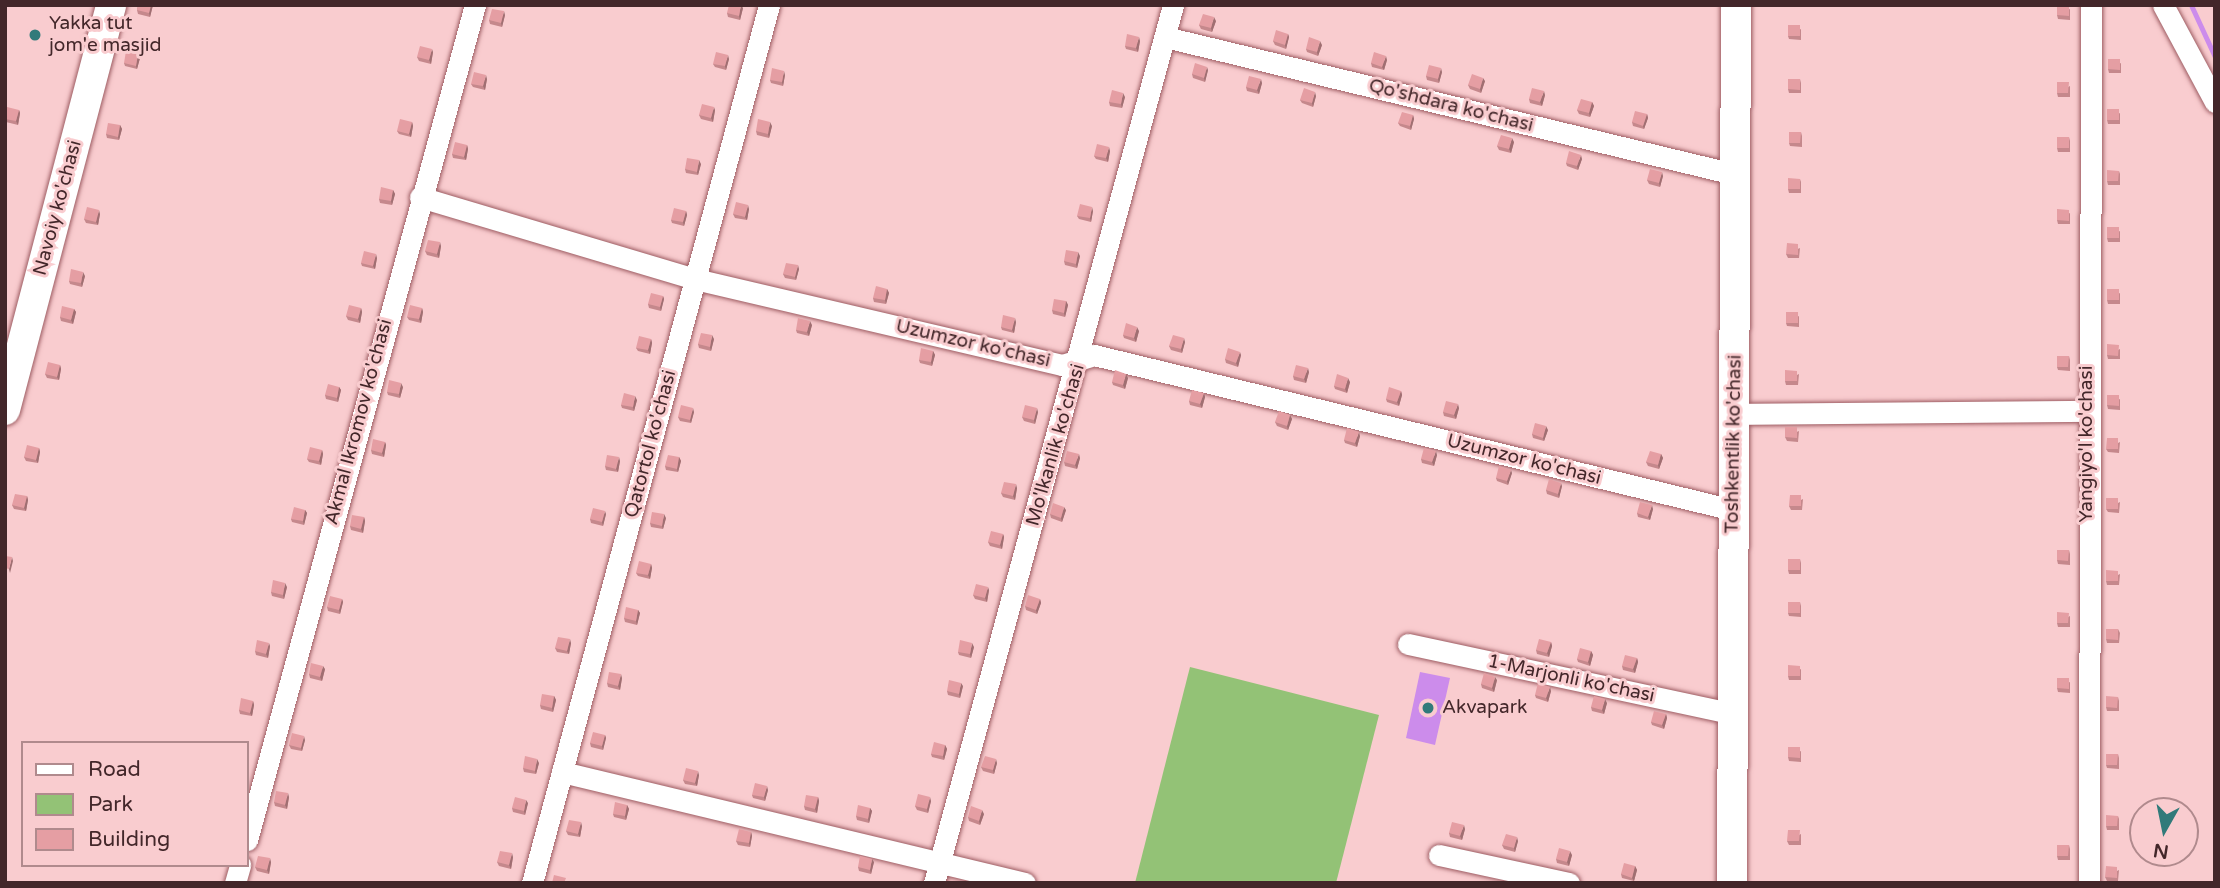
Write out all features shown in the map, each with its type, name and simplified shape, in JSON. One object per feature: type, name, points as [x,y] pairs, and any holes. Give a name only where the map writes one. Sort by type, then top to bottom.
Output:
[{"type":"main road","name":"Navoiy ko'chasi","points":[[5,410],[111,5]]},
{"type":"main road","name":"Toshkentlik ko'chasi","points":[[1732,883],[1733,510],[1738,175],[1736,5]]},
{"type":"street","name":"Akmal Ikromov ko'chasi","points":[[248,836],[420,197],[475,5]]},
{"type":"street","name":"Qatortol ko'chasi","points":[[532,883],[769,5]]},
{"type":"street","name":"Mo'lkanlik ko'chasi","points":[[934,883],[1080,360],[1173,5]]},
{"type":"street","name":"Yangiyo'l ko'chasi","points":[[2089,883],[2086,411],[2091,5]]},
{"type":"street","points":[[2163,5],[2215,102]]},
{"type":"street","name":"Qo'shdara ko'chasi","points":[[1165,37],[1738,175]]},
{"type":"street","name":"Uzumzor ko'chasi","points":[[420,197],[695,279],[1062,365],[1094,355],[1733,510]]},
{"type":"street","points":[[1734,414],[2086,411]]},
{"type":"street","name":"1-Marjonli ko'chasi","points":[[1408,644],[1734,714]]},
{"type":"street","points":[[562,772],[1025,883]]},
{"type":"street","points":[[1439,855],[1569,883]]},
{"type":"green space","points":[[1190,667],[1379,715],[1336,883],[1135,883]]},
{"type":"shaded area","name":"Akvapark","points":[[1420,672],[1450,678],[1435,745],[1406,738]]},
{"type":"building","points":[[138,5],[151,5],[149,13],[137,10]]},
{"type":"building","points":[[729,5],[741,5],[739,16],[727,13]]},
{"type":"building","points":[[2057,5],[2069,5],[2069,16],[2057,15]]},
{"type":"building","points":[[492,9],[504,11],[501,23],[489,20]]},
{"type":"building","points":[[1203,14],[1214,17],[1211,28],[1199,25]]},
{"type":"building","points":[[1788,25],[1800,25],[1800,36],[1788,36]]},
{"type":"building","points":[[1276,30],[1288,34],[1285,45],[1273,41]]},
{"type":"building","points":[[1127,34],[1139,37],[1136,48],[1125,46]]},
{"type":"building","points":[[1309,37],[1320,41],[1317,52],[1306,49]]},
{"type":"building","points":[[420,46],[432,49],[429,60],[417,57]]},
{"type":"building","points":[[126,51],[138,54],[136,66],[124,63]]},
{"type":"building","points":[[716,52],[728,55],[725,66],[713,64]]},
{"type":"building","points":[[1374,52],[1386,56],[1382,67],[1371,63]]},
{"type":"building","points":[[2108,59],[2120,59],[2120,70],[2108,69]]},
{"type":"building","points":[[1195,63],[1207,67],[1204,78],[1192,74]]},
{"type":"building","points":[[1429,65],[1441,68],[1438,79],[1426,76]]},
{"type":"building","points":[[772,68],[784,71],[782,82],[770,80]]},
{"type":"building","points":[[474,72],[486,75],[483,86],[471,84]]},
{"type":"building","points":[[1472,74],[1483,78],[1480,89],[1468,85]]},
{"type":"building","points":[[1249,76],[1261,79],[1257,90],[1246,87]]},
{"type":"building","points":[[1788,79],[1800,79],[1800,90],[1788,89]]},
{"type":"building","points":[[2057,82],[2069,82],[2068,93],[2057,93]]},
{"type":"building","points":[[1304,88],[1315,92],[1312,103],[1300,100]]},
{"type":"building","points":[[1532,88],[1544,91],[1540,102],[1529,99]]},
{"type":"building","points":[[1112,90],[1123,93],[1121,104],[1109,102]]},
{"type":"building","points":[[1581,99],[1592,102],[1589,113],[1577,110]]},
{"type":"building","points":[[702,104],[714,107],[711,118],[699,115]]},
{"type":"building","points":[[7,107],[19,110],[16,121],[5,119]]},
{"type":"building","points":[[2107,109],[2119,109],[2119,120],[2107,120]]},
{"type":"building","points":[[1635,111],[1647,114],[1643,126],[1632,122]]},
{"type":"building","points":[[1402,112],[1413,115],[1410,126],[1398,123]]},
{"type":"building","points":[[400,119],[412,122],[409,134],[397,131]]},
{"type":"building","points":[[758,119],[770,122],[768,134],[756,131]]},
{"type":"building","points":[[108,123],[120,125],[118,137],[106,134]]},
{"type":"building","points":[[1789,132],[1801,132],[1800,143],[1789,143]]},
{"type":"building","points":[[1501,135],[1512,138],[1509,149],[1497,146]]},
{"type":"building","points":[[2057,137],[2069,137],[2069,148],[2057,148]]},
{"type":"building","points":[[455,142],[467,145],[464,157],[452,154]]},
{"type":"building","points":[[1097,144],[1109,147],[1106,158],[1094,156]]},
{"type":"building","points":[[1569,151],[1581,155],[1577,166],[1566,163]]},
{"type":"building","points":[[687,158],[699,160],[697,172],[685,169]]},
{"type":"building","points":[[1650,169],[1662,172],[1659,183],[1647,180]]},
{"type":"building","points":[[2107,170],[2119,171],[2118,181],[2107,181]]},
{"type":"building","points":[[1788,178],[1800,179],[1800,189],[1788,189]]},
{"type":"building","points":[[381,187],[393,190],[391,201],[379,199]]},
{"type":"building","points":[[736,202],[748,205],[745,217],[733,214]]},
{"type":"building","points":[[1080,204],[1092,207],[1090,218],[1077,216]]},
{"type":"building","points":[[87,207],[99,210],[96,222],[84,219]]},
{"type":"building","points":[[674,208],[686,211],[683,222],[671,220]]},
{"type":"building","points":[[2057,209],[2069,210],[2069,221],[2057,220]]},
{"type":"building","points":[[2107,227],[2119,227],[2119,238],[2107,238]]},
{"type":"building","points":[[428,240],[440,242],[437,254],[425,251]]},
{"type":"building","points":[[1787,243],[1798,244],[1798,255],[1786,254]]},
{"type":"building","points":[[1066,250],[1078,252],[1076,264],[1064,261]]},
{"type":"building","points":[[364,251],[376,254],[373,266],[361,263]]},
{"type":"building","points":[[786,263],[798,265],[795,277],[783,274]]},
{"type":"building","points":[[71,269],[83,272],[81,283],[69,281]]},
{"type":"building","points":[[876,286],[887,289],[885,300],[873,298]]},
{"type":"building","points":[[2107,289],[2119,289],[2119,300],[2107,300]]},
{"type":"building","points":[[651,293],[663,296],[660,307],[648,304]]},
{"type":"building","points":[[1054,299],[1066,301],[1064,313],[1052,310]]},
{"type":"building","points":[[349,305],[361,308],[358,319],[346,316]]},
{"type":"building","points":[[410,305],[422,308],[419,319],[407,317]]},
{"type":"building","points":[[62,306],[74,309],[71,320],[60,317]]},
{"type":"building","points":[[1786,312],[1798,312],[1798,323],[1786,323]]},
{"type":"building","points":[[1003,315],[1015,318],[1012,330],[1001,327]]},
{"type":"building","points":[[798,318],[810,321],[807,332],[796,330]]},
{"type":"building","points":[[1126,323],[1137,327],[1134,338],[1123,335]]},
{"type":"building","points":[[701,333],[712,335],[710,347],[698,344]]},
{"type":"building","points":[[1173,335],[1184,338],[1181,349],[1169,346]]},
{"type":"building","points":[[639,336],[651,339],[648,350],[636,348]]},
{"type":"building","points":[[2107,344],[2119,345],[2118,356],[2107,355]]},
{"type":"building","points":[[921,348],[933,351],[931,362],[919,360]]},
{"type":"building","points":[[1228,348],[1240,352],[1236,363],[1225,359]]},
{"type":"building","points":[[2057,356],[2069,356],[2068,367],[2057,367]]},
{"type":"building","points":[[48,362],[60,365],[57,377],[45,374]]},
{"type":"building","points":[[1296,365],[1308,368],[1304,379],[1293,376]]},
{"type":"building","points":[[1115,370],[1126,374],[1123,385],[1112,382]]},
{"type":"building","points":[[1785,370],[1797,371],[1797,381],[1785,381]]},
{"type":"building","points":[[1337,374],[1348,378],[1345,389],[1334,386]]},
{"type":"building","points":[[389,380],[401,383],[399,394],[387,392]]},
{"type":"building","points":[[328,384],[339,387],[337,398],[325,395]]},
{"type":"building","points":[[1389,387],[1401,391],[1397,402],[1386,399]]},
{"type":"building","points":[[1192,390],[1204,393],[1200,404],[1189,401]]},
{"type":"building","points":[[624,393],[635,396],[633,407],[621,405]]},
{"type":"building","points":[[2107,395],[2119,395],[2119,406],[2107,405]]},
{"type":"building","points":[[1446,401],[1458,404],[1454,415],[1443,412]]},
{"type":"building","points":[[681,405],[693,408],[690,420],[678,417]]},
{"type":"building","points":[[1025,405],[1037,408],[1034,420],[1022,417]]},
{"type":"building","points":[[1279,411],[1290,415],[1287,426],[1275,422]]},
{"type":"building","points":[[1535,423],[1546,426],[1543,438],[1532,434]]},
{"type":"building","points":[[1785,427],[1797,427],[1797,438],[1785,437]]},
{"type":"building","points":[[1347,428],[1359,432],[1355,443],[1344,440]]},
{"type":"building","points":[[2107,438],[2118,438],[2118,449],[2106,449]]},
{"type":"building","points":[[373,439],[385,442],[382,453],[371,450]]},
{"type":"building","points":[[27,445],[39,448],[36,460],[24,457]]},
{"type":"building","points":[[310,447],[322,450],[319,461],[307,459]]},
{"type":"building","points":[[1424,448],[1436,451],[1432,462],[1421,459]]},
{"type":"building","points":[[1067,451],[1079,454],[1075,465],[1064,462]]},
{"type":"building","points":[[1650,451],[1661,454],[1658,465],[1646,462]]},
{"type":"building","points":[[607,455],[619,457],[616,469],[605,466]]},
{"type":"building","points":[[668,455],[679,457],[677,469],[665,466]]},
{"type":"building","points":[[1499,466],[1511,470],[1507,481],[1496,478]]},
{"type":"building","points":[[1549,479],[1561,483],[1558,494],[1546,490]]},
{"type":"building","points":[[1004,482],[1016,484],[1013,496],[1001,493]]},
{"type":"building","points":[[15,494],[27,496],[24,508],[12,505]]},
{"type":"building","points":[[1790,495],[1801,495],[1801,506],[1789,506]]},
{"type":"building","points":[[2106,498],[2118,498],[2118,509],[2106,509]]},
{"type":"building","points":[[1640,502],[1652,505],[1648,517],[1637,513]]},
{"type":"building","points":[[1053,503],[1064,507],[1061,518],[1050,514]]},
{"type":"building","points":[[294,507],[305,510],[303,521],[291,519]]},
{"type":"building","points":[[593,508],[605,511],[602,522],[590,519]]},
{"type":"building","points":[[652,512],[664,514],[662,526],[650,523]]},
{"type":"building","points":[[352,515],[364,517],[361,529],[350,526]]},
{"type":"building","points":[[991,531],[1003,534],[1000,545],[988,542]]},
{"type":"building","points":[[2057,550],[2069,550],[2068,561],[2057,560]]},
{"type":"building","points":[[5,556],[12,557],[9,569],[5,568]]},
{"type":"building","points":[[1788,559],[1800,559],[1800,570],[1788,570]]},
{"type":"building","points":[[639,561],[651,564],[648,575],[636,573]]},
{"type":"building","points":[[2106,570],[2118,571],[2118,581],[2106,581]]},
{"type":"building","points":[[273,580],[285,583],[283,595],[271,592]]},
{"type":"building","points":[[976,584],[988,587],[985,598],[973,595]]},
{"type":"building","points":[[1028,595],[1040,599],[1036,610],[1025,606]]},
{"type":"building","points":[[330,596],[342,599],[339,610],[327,607]]},
{"type":"building","points":[[1788,602],[1800,602],[1800,613],[1788,613]]},
{"type":"building","points":[[626,607],[638,610],[636,621],[624,618]]},
{"type":"building","points":[[2057,612],[2069,613],[2068,623],[2057,623]]},
{"type":"building","points":[[2106,629],[2118,629],[2118,640],[2106,639]]},
{"type":"building","points":[[558,637],[570,639],[567,651],[555,648]]},
{"type":"building","points":[[1539,639],[1551,642],[1547,653],[1536,650]]},
{"type":"building","points":[[257,640],[269,643],[266,654],[255,651]]},
{"type":"building","points":[[960,640],[972,643],[970,654],[958,652]]},
{"type":"building","points":[[1580,648],[1591,651],[1588,662],[1577,659]]},
{"type":"building","points":[[1625,655],[1637,658],[1633,669],[1622,666]]},
{"type":"building","points":[[311,663],[323,666],[320,677],[309,674]]},
{"type":"building","points":[[1788,665],[1800,666],[1800,676],[1788,676]]},
{"type":"building","points":[[609,672],[621,674],[618,686],[607,683]]},
{"type":"building","points":[[1484,673],[1495,677],[1492,688],[1481,684]]},
{"type":"building","points":[[2057,678],[2069,678],[2069,689],[2057,688]]},
{"type":"building","points":[[949,680],[961,683],[959,694],[947,691]]},
{"type":"building","points":[[1538,683],[1550,687],[1546,698],[1535,695]]},
{"type":"building","points":[[542,694],[554,696],[552,708],[540,705]]},
{"type":"building","points":[[1594,696],[1605,699],[1602,710],[1591,707]]},
{"type":"building","points":[[2106,696],[2118,697],[2117,708],[2106,707]]},
{"type":"building","points":[[241,698],[253,701],[250,713],[239,710]]},
{"type":"building","points":[[1654,711],[1666,714],[1662,725],[1651,722]]},
{"type":"building","points":[[593,732],[605,735],[602,746],[590,743]]},
{"type":"building","points":[[292,733],[304,736],[301,748],[289,745]]},
{"type":"building","points":[[934,742],[945,745],[943,756],[931,754]]},
{"type":"building","points":[[1788,747],[1800,747],[1800,758],[1788,757]]},
{"type":"building","points":[[2106,754],[2118,754],[2117,765],[2106,765]]},
{"type":"building","points":[[525,756],[537,759],[535,771],[523,768]]},
{"type":"building","points":[[985,756],[996,759],[993,770],[981,767]]},
{"type":"building","points":[[686,768],[698,771],[695,783],[683,780]]},
{"type":"building","points":[[755,783],[767,786],[764,797],[752,795]]},
{"type":"building","points":[[276,791],[288,793],[285,805],[274,802]]},
{"type":"building","points":[[918,794],[930,797],[927,809],[915,806]]},
{"type":"building","points":[[806,795],[818,797],[815,809],[804,806]]},
{"type":"building","points":[[515,797],[526,800],[524,811],[512,808]]},
{"type":"building","points":[[615,802],[627,805],[625,816],[613,814]]},
{"type":"building","points":[[858,805],[870,808],[868,819],[856,816]]},
{"type":"building","points":[[971,806],[982,810],[979,821],[968,817]]},
{"type":"building","points":[[2106,815],[2118,816],[2117,826],[2106,826]]},
{"type":"building","points":[[569,820],[581,822],[578,834],[566,831]]},
{"type":"building","points":[[1452,822],[1464,825],[1460,836],[1449,833]]},
{"type":"building","points":[[739,829],[751,832],[749,843],[736,841]]},
{"type":"building","points":[[1788,830],[1800,830],[1799,841],[1787,841]]},
{"type":"building","points":[[1506,834],[1517,837],[1514,848],[1502,845]]},
{"type":"building","points":[[2057,845],[2069,845],[2068,856],[2057,856]]},
{"type":"building","points":[[1559,848],[1570,851],[1567,862],[1556,859]]},
{"type":"building","points":[[500,851],[512,853],[509,865],[497,862]]},
{"type":"building","points":[[258,856],[270,858],[267,870],[255,867]]},
{"type":"building","points":[[860,856],[872,859],[870,870],[858,867]]},
{"type":"building","points":[[1624,863],[1635,866],[1632,878],[1621,874]]},
{"type":"building","points":[[2106,866],[2117,867],[2117,878],[2105,877]]},
{"type":"building","points":[[554,875],[566,878],[564,883],[552,883]]},
{"type":"waterway","points":[[2191,5],[2215,57]]},
{"type":"place","name":"Yakka tut jom'e masjid","points":[[35,35]]},
{"type":"place","name":"Akvapark","points":[[1428,708]]}]
